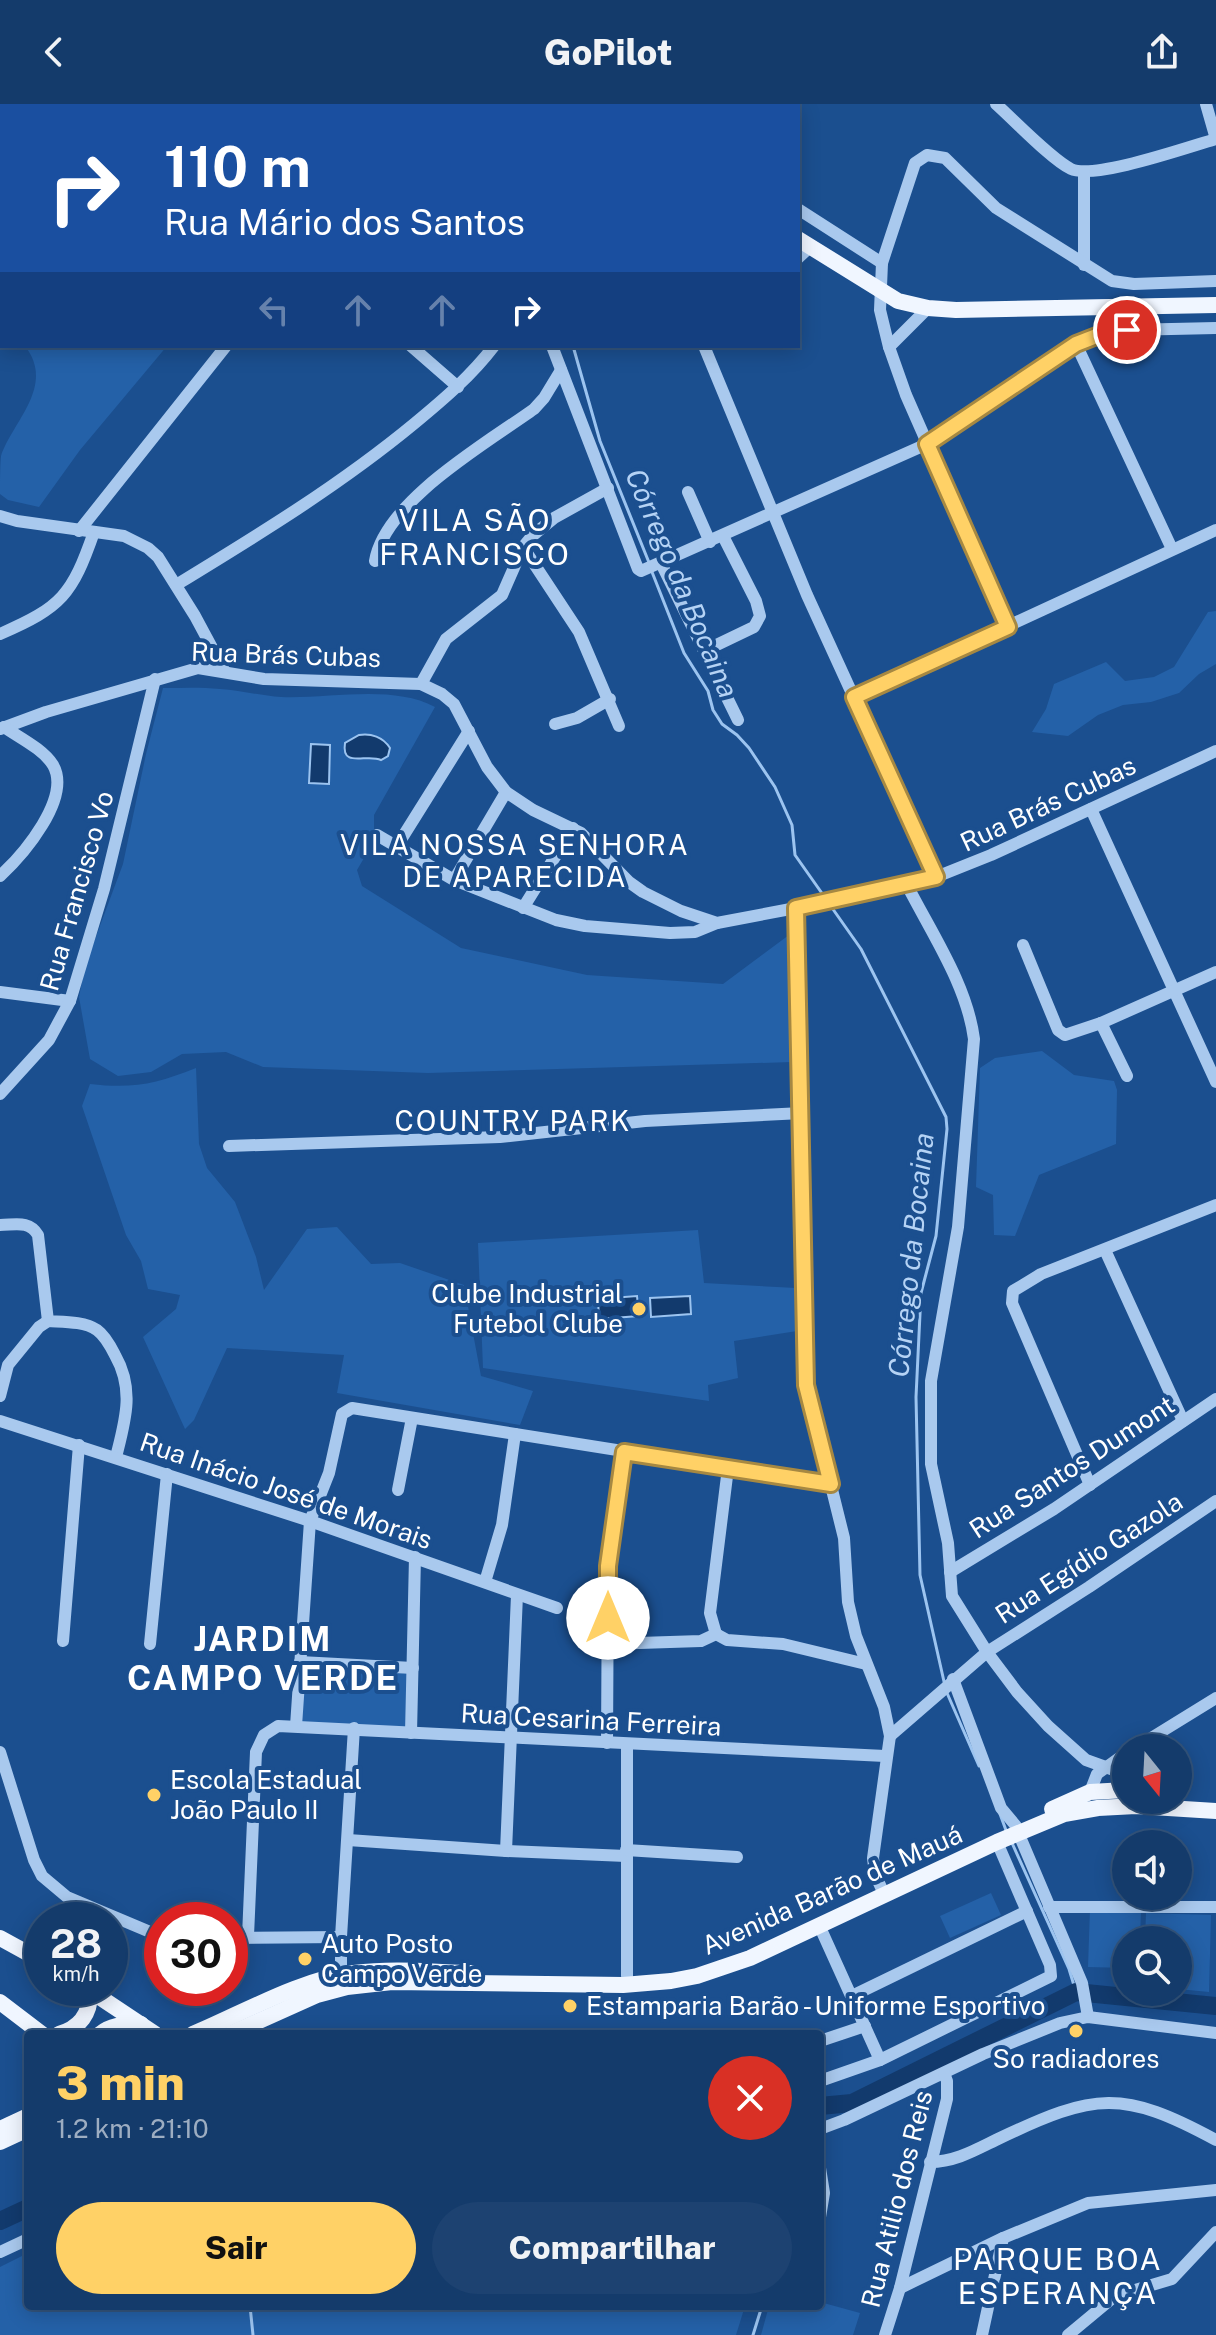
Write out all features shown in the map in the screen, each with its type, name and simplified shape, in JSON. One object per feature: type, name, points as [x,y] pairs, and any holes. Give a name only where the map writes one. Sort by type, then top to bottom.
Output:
[{"type":"main road","points":[[801,251],[898,301],[928,308],[1216,305]]},
{"type":"main road","name":"Avenida Barão de Mauá","points":[[202,2030],[311,1983],[385,1970],[627,1976],[673,1974],[727,1958],[1007,1834],[1090,1792],[1112,1785]]},
{"type":"main road","points":[[1192,1799],[1216,1802]]},
{"type":"main road","points":[[1075,1811],[1112,1800]]},
{"type":"main road","name":"Avenida Barão de Mauá","points":[[1007,1834],[1075,1811],[1136,1806],[1216,1811]]},
{"type":"main road","name":"Avenida Barão de Mauá","points":[[239,2030],[317,1995],[364,1985],[392,1982],[623,1985],[697,1976],[750,1958],[882,1891]]},
{"type":"main road","points":[[0,1927],[24,1950]]},
{"type":"main road","points":[[0,1938],[24,1950]]},
{"type":"main road","points":[[0,2002],[37,2030]]},
{"type":"main road","points":[[71,2030],[80,2023],[89,2006]]},
{"type":"main road","points":[[114,2006],[149,2029]]},
{"type":"main road","points":[[105,2030],[120,2025],[149,2029]]},
{"type":"main road","points":[[0,2129],[24,2118]]},
{"type":"main road","points":[[0,2142],[24,2131]]},
{"type":"street","points":[[996,104],[1065,165],[1084,173],[1216,139],[1206,104]]},
{"type":"street","points":[[1008,627],[927,444],[889,347],[880,310],[882,263],[915,163],[921,157],[932,154],[945,158],[996,208],[1102,277],[1121,282],[1216,281]]},
{"type":"street","points":[[1084,173],[1084,265]]},
{"type":"street","points":[[800,210],[882,263]]},
{"type":"street","points":[[889,347],[928,308]]},
{"type":"street","points":[[650,567],[927,444],[1076,344],[1099,335],[1127,330],[1216,328]]},
{"type":"street","points":[[1076,344],[1172,549]]},
{"type":"street","points":[[79,531],[224,348]]},
{"type":"street","points":[[413,348],[458,387]]},
{"type":"street","points":[[176,585],[255,537],[365,463],[458,387],[492,348]]},
{"type":"street","points":[[553,348],[608,488],[650,567],[704,651],[738,720]]},
{"type":"street","points":[[705,348],[772,513],[936,877]]},
{"type":"street","points":[[375,561],[380,543],[399,513],[454,466],[534,409],[561,370]]},
{"type":"street","points":[[421,684],[446,639],[502,595],[523,547],[554,518],[608,488]]},
{"type":"street","points":[[688,492],[710,542]]},
{"type":"street","points":[[0,516],[124,536],[148,548],[158,557],[176,585],[224,670]]},
{"type":"street","points":[[854,697],[1216,530]]},
{"type":"street","points":[[0,634],[43,613],[69,592],[94,532]]},
{"type":"street","points":[[704,651],[754,627],[760,616],[756,601],[723,536]]},
{"type":"street","points":[[523,547],[579,632],[619,726]]},
{"type":"street","name":"Rua Brás Cubas","points":[[2,728],[46,712],[198,668],[264,679],[421,684],[431,687],[454,704],[487,767],[506,792],[533,810],[573,828],[635,887],[667,905],[717,923],[936,877],[991,855],[1216,751]]},
{"type":"street","name":"Rua Francisco Vo","points":[[0,1094],[49,1040],[70,1001],[104,889],[155,679]]},
{"type":"street","points":[[555,724],[577,718],[610,699]]},
{"type":"street","points":[[0,876],[43,826],[54,801],[58,781],[53,764],[39,751],[2,728]]},
{"type":"street","points":[[397,846],[469,731]]},
{"type":"street","points":[[454,880],[506,792]]},
{"type":"street","points":[[1091,809],[1216,1082]]},
{"type":"street","points":[[523,908],[573,828]]},
{"type":"street","points":[[377,835],[454,880],[556,920],[642,932],[685,933],[717,923]]},
{"type":"street","points":[[907,885],[964,998],[974,1039],[958,1227],[931,1381],[931,1464],[948,1543],[950,1585],[957,1607],[1017,1692],[1048,1726],[1086,1760],[1103,1768],[1112,1768]]},
{"type":"street","points":[[800,908],[806,1385],[844,1538],[848,1602],[866,1664],[884,1707],[890,1736],[873,1858],[882,1891]]},
{"type":"street","points":[[1023,945],[1058,1030],[1071,1035],[1216,972]]},
{"type":"street","points":[[0,992],[70,1001]]},
{"type":"street","points":[[1101,1023],[1127,1076]]},
{"type":"street","points":[[229,1146],[500,1137],[645,1121],[802,1113]]},
{"type":"street","points":[[1090,1485],[1012,1303],[1013,1291],[1041,1274],[1216,1205]]},
{"type":"street","points":[[0,1225],[26,1224],[38,1235],[48,1321]]},
{"type":"street","points":[[1105,1250],[1183,1421]]},
{"type":"street","points":[[0,1396],[8,1365],[39,1327],[48,1321],[97,1329],[119,1362],[128,1391],[128,1407],[116,1457]]},
{"type":"street","name":"Rua Santos Dumont","points":[[950,1572],[1090,1485],[1216,1399]]},
{"type":"street","points":[[341,1937],[248,1936],[256,1752],[270,1730],[278,1726],[296,1726],[310,1521],[329,1473],[342,1414],[352,1408],[831,1484]]},
{"type":"street","points":[[398,1490],[412,1418]]},
{"type":"street","name":"Rua Inácio José de Morais","points":[[0,1421],[310,1521],[557,1608]]},
{"type":"street","points":[[485,1582],[502,1525],[515,1434]]},
{"type":"street","points":[[63,1641],[79,1445]]},
{"type":"street","points":[[607,1743],[608,1566],[624,1452]]},
{"type":"street","points":[[728,1468],[710,1613],[716,1634],[727,1640],[783,1644],[866,1664]]},
{"type":"street","points":[[150,1644],[167,1474]]},
{"type":"street","name":"Rua Egídio Gazola","points":[[890,1736],[987,1652],[1216,1501]]},
{"type":"street","points":[[411,1733],[415,1557]]},
{"type":"street","points":[[506,1851],[517,1595]]},
{"type":"street","points":[[608,1644],[701,1641],[716,1634]]},
{"type":"street","points":[[300,1662],[413,1668]]},
{"type":"street","points":[[824,2080],[880,2060],[1047,1979],[1052,1972],[1027,1911],[1001,1808],[952,1680]]},
{"type":"street","points":[[1162,1734],[1216,1698]]},
{"type":"street","points":[[884,1707],[907,1720]]},
{"type":"street","name":"Rua Cesarina Ferreira","points":[[296,1726],[885,1756]]},
{"type":"street","points":[[341,1976],[354,1728]]},
{"type":"street","points":[[627,1744],[627,1976]]},
{"type":"street","points":[[0,1752],[34,1860],[42,1876],[67,1897],[144,1929]]},
{"type":"street","points":[[1090,1792],[1093,1781],[1112,1762]]},
{"type":"street","points":[[1007,1834],[1049,1907],[1082,1983],[1088,2011]]},
{"type":"street","points":[[348,1840],[506,1851],[737,1857]]},
{"type":"street","points":[[1049,1907],[1216,1907]]},
{"type":"street","points":[[852,1996],[1027,1911]]},
{"type":"street","points":[[819,1925],[880,2060]]},
{"type":"street","points":[[824,2128],[1034,2032],[1088,2011],[1216,2033]]},
{"type":"street","points":[[824,2040],[865,2026]]},
{"type":"street","name":"Rua Atilio dos Reis","points":[[885,2335],[900,2288],[947,2099],[944,2073]]},
{"type":"street","points":[[930,2162],[957,2158],[1050,2115],[1102,2102],[1158,2111],[1216,2140]]},
{"type":"street","points":[[900,2288],[1003,2238],[1088,2203],[1216,2190]]},
{"type":"street","points":[[1068,2335],[1115,2296],[1172,2279],[1216,2232]]},
{"type":"street","points":[[982,2335],[1003,2238]]},
{"type":"street","points":[[0,2252],[24,2241]]},
{"type":"shaded area","points":[[26,348],[165,348],[80,450],[39,507],[8,500],[0,494],[1,456],[34,389],[36,375]]},
{"type":"shaded area","points":[[1216,611],[1216,664],[1199,674],[1179,693],[1151,702],[1123,705],[1098,715],[1068,736],[1032,732],[1046,709],[1054,684],[1106,662],[1125,681],[1154,677],[1174,667],[1208,612]]},
{"type":"shaded area","points":[[163,688],[213,688],[281,697],[380,694],[418,700],[435,707],[374,815],[374,841],[357,870],[362,886],[461,948],[587,975],[723,984],[793,932],[792,1062],[428,1073],[263,1067],[226,1052],[182,1054],[151,1072],[118,1076],[90,1059],[79,997],[85,966],[123,864]]},
{"type":"shaded area","points":[[359,735],[372,735],[384,741],[390,748],[388,756],[381,760],[347,756],[345,743]]},
{"type":"shaded area","points":[[311,744],[330,745],[329,784],[309,783]]},
{"type":"shaded area","points":[[1042,1051],[1074,1075],[1114,1081],[1117,1090],[1116,1144],[1039,1175],[1015,1236],[994,1235],[993,1195],[976,1187],[980,1068],[995,1058]]},
{"type":"shaded area","points":[[196,1068],[199,1144],[207,1168],[235,1202],[256,1257],[264,1290],[307,1229],[337,1227],[371,1264],[400,1263],[464,1285],[481,1376],[533,1391],[520,1425],[337,1393],[344,1355],[227,1348],[194,1420],[185,1429],[143,1337],[176,1309],[180,1295],[148,1289],[141,1261],[126,1235],[82,1106],[90,1084],[144,1084]]},
{"type":"shaded area","name":"Clube Industrial Futebol Clube","points":[[698,1230],[704,1283],[796,1288],[797,1331],[734,1341],[738,1378],[708,1385],[709,1401],[483,1368],[478,1243]]},
{"type":"shaded area","points":[[637,1296],[639,1316],[599,1319],[598,1299]]},
{"type":"shaded area","points":[[690,1296],[691,1314],[651,1317],[650,1298]]},
{"type":"shaded area","points":[[303,1664],[410,1670],[408,1730],[299,1722]]},
{"type":"shaded area","points":[[991,1893],[1001,1915],[950,1938],[940,1916]]},
{"type":"shaded area","points":[[1090,1909],[1141,1910],[1140,1926],[1112,1926],[1112,1968],[1088,1967]]},
{"type":"shaded area","points":[[1146,1913],[1211,1915],[1209,1992],[1192,1990],[1192,1926],[1146,1926]]},
{"type":"shaded area","points":[[24,2255],[24,2310],[744,2310],[736,2335],[0,2335],[0,2267]]},
{"type":"shaded area","points":[[824,2303],[860,2313],[853,2335],[761,2335],[768,2310],[824,2310]]},
{"type":"waterway","name":"Córrego da Bocaina","points":[[574,348],[600,441],[650,565]]},
{"type":"waterway","name":"Córrego da Bocaina","points":[[652,572],[684,653],[708,691],[713,710],[722,724],[749,748],[775,787],[792,825],[795,855],[826,899]]},
{"type":"waterway","name":"Córrego da Bocaina","points":[[830,905],[861,949],[946,1117],[936,1236],[921,1293],[916,1397],[920,1575],[945,1686]]},
{"type":"waterway","name":"Córrego da Bocaina","points":[[947,1693],[979,1766]]},
{"type":"waterway","name":"Córrego da Bocaina","points":[[1000,1814],[1007,1833]]},
{"type":"waterway","name":"Córrego da Bocaina","points":[[1012,1843],[1069,1969],[1076,1992]]},
{"type":"waterway","points":[[824,2106],[852,2103],[1076,1992],[1216,2006]]},
{"type":"waterway","points":[[0,2221],[24,2210]]},
{"type":"waterway","points":[[250,2310],[253,2335]]},
{"type":"waterway","points":[[753,2335],[761,2310]]},
{"type":"place","name":"Clube Industrial Futebol Clube","points":[[639,1309]]},
{"type":"place","name":"Escola Estadual João Paulo II","points":[[154,1795]]},
{"type":"place","name":"Auto Posto Campo Verde","points":[[305,1959]]},
{"type":"place","name":"Estamparia Barão - Uniforme Esportivo","points":[[570,2006]]},
{"type":"place","name":"So radiadores","points":[[1076,2031]]},
{"type":"district","name":"VILA SÃO FRANCISCO","points":[[475,538]]},
{"type":"district","name":"VILA NOSSA SENHORA DE APARECIDA","points":[[515,861]]},
{"type":"district","name":"COUNTRY PARK","points":[[513,1121]]},
{"type":"district","name":"JARDIM CAMPO VERDE","points":[[263,1658]]},
{"type":"district","name":"PARQUE BOA ESPERANÇA","points":[[1058,2277]]},
{"type":"route","points":[[608,1618],[608,1566],[624,1452],[831,1484],[806,1385],[796,908],[936,877],[854,697],[1008,627],[927,444],[1076,344],[1099,335],[1127,330]]}]
